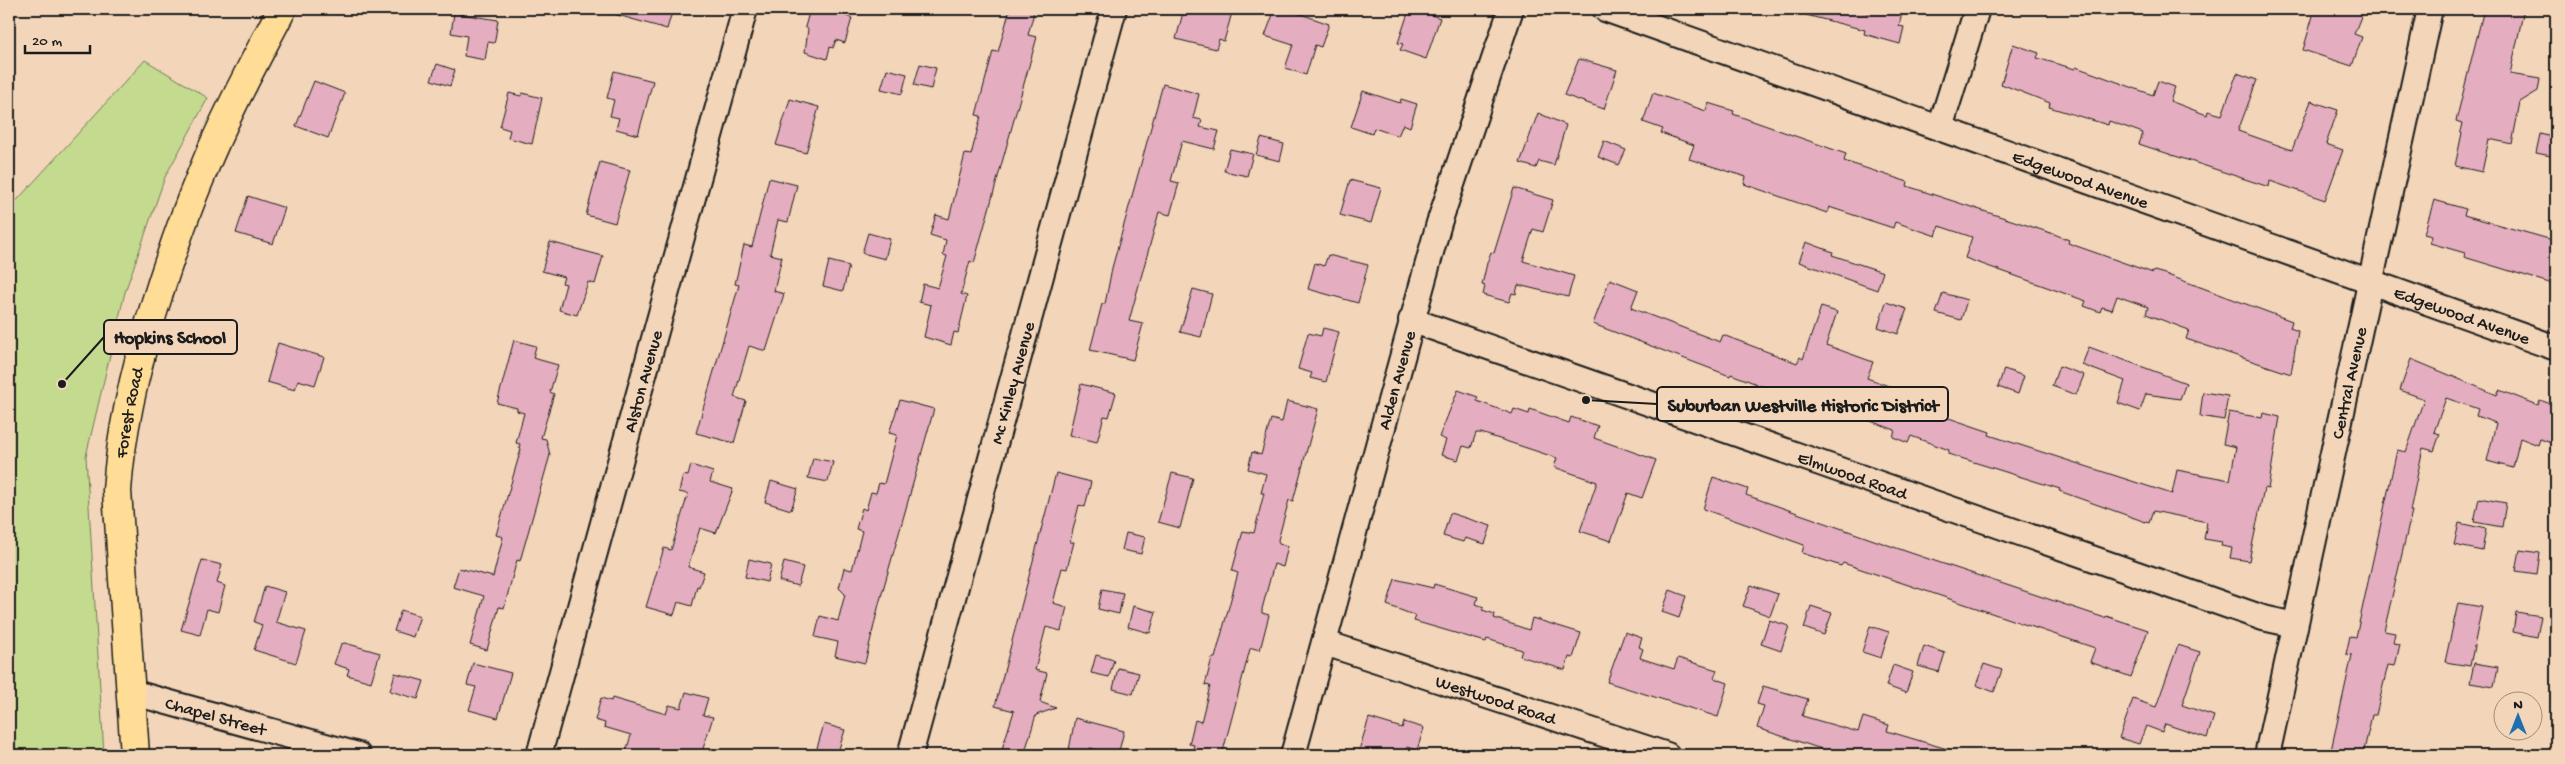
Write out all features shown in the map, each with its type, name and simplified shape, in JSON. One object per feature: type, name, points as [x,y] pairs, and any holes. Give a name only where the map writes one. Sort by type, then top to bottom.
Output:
[{"type":"main road","name":"Forest Road","points":[[135,755],[117,491],[119,458],[138,361],[182,221],[202,171],[282,9]]},
{"type":"street","name":"Alston Avenue","points":[[539,755],[745,9]]},
{"type":"street","name":"Mc Kinley Avenue","points":[[910,755],[1114,9]]},
{"type":"street","name":"Alden Avenue","points":[[1293,755],[1325,643],[1411,320],[1450,187],[1512,9]]},
{"type":"street","name":"Edgewood Avenue","points":[[1605,9],[2556,348]]},
{"type":"street","points":[[1940,128],[1977,9]]},
{"type":"street","name":"Central Avenue","points":[[2266,755],[2430,9]]},
{"type":"street","name":"Elmwood Road","points":[[1411,320],[2263,618],[2294,625]]},
{"type":"street","name":"Westwood Road","points":[[1325,643],[1667,755]]},
{"type":"street","name":"Chapel Street","points":[[131,692],[358,755]]},
{"type":"green space","points":[[145,60],[208,98],[165,177],[125,292],[86,456],[104,755],[9,755],[9,209]]},
{"type":"building","points":[[615,9],[673,9],[667,29],[614,14]]},
{"type":"building","points":[[810,9],[845,9],[843,15],[852,18],[845,43],[836,40],[833,48],[830,47],[827,59],[805,52],[808,29],[805,27]]},
{"type":"building","points":[[1010,9],[1035,9],[1028,35],[1037,37],[974,263],[970,261],[961,294],[967,296],[958,333],[954,332],[951,345],[924,337],[931,305],[919,302],[923,284],[938,288],[947,256],[943,255],[946,240],[930,235],[936,215],[949,219],[965,154],[971,155],[981,116],[976,115],[993,51],[998,52]]},
{"type":"building","points":[[1184,9],[1233,9],[1224,41],[1219,39],[1216,49],[1176,39]]},
{"type":"building","points":[[1275,9],[1299,9],[1298,13],[1329,24],[1321,47],[1315,45],[1306,75],[1285,68],[1293,45],[1265,36]]},
{"type":"building","points":[[1414,9],[1440,18],[1426,59],[1400,50],[1403,44],[1398,43],[1408,13],[1412,15]]},
{"type":"building","points":[[1807,9],[1853,9],[1870,13],[1871,9],[1903,9],[1899,26],[1904,27],[1900,44],[1864,34],[1865,30],[1806,15]]},
{"type":"building","points":[[2315,9],[2364,9],[2354,34],[2362,37],[2352,66],[2303,50]]},
{"type":"building","points":[[2484,9],[2524,9],[2510,74],[2540,79],[2538,91],[2520,102],[2512,144],[2489,139],[2482,172],[2455,166],[2462,133],[2460,132],[2462,123],[2456,121]]},
{"type":"building","points":[[454,13],[498,20],[495,40],[494,43],[488,42],[485,60],[464,56],[467,36],[451,33]]},
{"type":"building","points":[[2013,44],[2039,53],[2037,58],[2075,69],[2076,67],[2153,95],[2158,81],[2175,87],[2170,101],[2207,115],[2208,111],[2222,115],[2237,73],[2257,80],[2238,131],[2292,150],[2311,101],[2338,110],[2326,144],[2343,150],[2325,200],[2270,181],[2269,187],[2139,144],[2143,133],[2109,121],[2108,125],[2049,107],[2050,103],[2001,84]]},
{"type":"building","points":[[1579,59],[1617,70],[1604,109],[1564,95]]},
{"type":"building","points":[[437,64],[455,70],[450,86],[431,80]]},
{"type":"building","points":[[920,64],[936,68],[931,89],[914,85]]},
{"type":"building","points":[[887,69],[907,74],[902,94],[881,89]]},
{"type":"building","points":[[614,71],[653,81],[638,135],[616,129],[619,118],[610,116],[614,100],[607,98]]},
{"type":"building","points":[[314,81],[345,93],[328,138],[296,126]]},
{"type":"building","points":[[1163,84],[1199,94],[1193,118],[1202,120],[1200,127],[1219,131],[1214,149],[1182,141],[1171,181],[1179,183],[1170,215],[1159,212],[1129,321],[1143,324],[1133,360],[1090,350],[1102,304],[1105,304],[1112,268]]},
{"type":"building","points":[[1363,91],[1400,103],[1401,99],[1417,104],[1410,127],[1403,124],[1398,136],[1374,128],[1372,134],[1351,127]]},
{"type":"building","points":[[509,93],[521,96],[522,93],[542,98],[532,144],[508,138],[510,130],[500,127]]},
{"type":"building","points":[[1653,93],[1706,111],[1708,103],[1734,111],[1733,114],[1846,154],[1844,161],[1908,182],[1907,186],[2054,234],[2069,240],[2068,243],[2153,273],[2154,271],[2165,274],[2292,321],[2290,328],[2298,331],[2291,374],[2186,339],[2189,330],[2146,314],[2148,307],[2117,296],[2112,310],[2102,307],[2100,312],[2084,306],[2086,301],[1965,258],[1972,237],[1939,226],[1936,236],[1895,222],[1893,228],[1829,207],[1827,213],[1744,184],[1746,177],[1689,159],[1694,145],[1661,133],[1663,129],[1643,122]]},
{"type":"building","points":[[790,99],[819,107],[806,153],[776,145]]},
{"type":"building","points":[[1538,113],[1566,125],[1554,165],[1539,161],[1536,168],[1520,163]]},
{"type":"building","points":[[2540,134],[2556,138],[2556,157],[2536,153]]},
{"type":"building","points":[[1261,138],[1284,144],[1280,161],[1256,155]]},
{"type":"building","points":[[1604,141],[1626,150],[1619,165],[1598,157]]},
{"type":"building","points":[[1230,149],[1253,154],[1247,176],[1224,171]]},
{"type":"building","points":[[600,162],[630,170],[615,223],[586,215]]},
{"type":"building","points":[[769,178],[797,185],[788,222],[778,220],[770,254],[782,257],[774,291],[784,294],[766,351],[749,346],[734,397],[746,401],[734,443],[696,433],[739,285],[735,284],[744,245],[752,247]]},
{"type":"building","points":[[1350,180],[1381,188],[1371,223],[1340,215]]},
{"type":"building","points":[[1514,188],[1553,200],[1543,232],[1533,229],[1523,261],[1574,276],[1568,297],[1518,285],[1516,294],[1512,293],[1509,302],[1483,295],[1485,286],[1482,285],[1487,263],[1491,252],[1494,253]]},
{"type":"building","points":[[248,196],[285,208],[273,244],[236,233]]},
{"type":"building","points":[[2434,200],[2466,209],[2464,215],[2556,241],[2556,285],[2464,257],[2465,253],[2430,243],[2432,236],[2424,234]]},
{"type":"building","points":[[868,233],[890,239],[885,259],[862,253]]},
{"type":"building","points":[[550,242],[603,256],[595,284],[588,282],[577,315],[559,310],[566,284],[562,283],[564,277],[542,271]]},
{"type":"building","points":[[1806,242],[1833,252],[1832,255],[1883,272],[1877,290],[1799,262]]},
{"type":"building","points":[[1328,255],[1368,265],[1358,303],[1308,289],[1315,263],[1324,266]]},
{"type":"building","points":[[829,261],[849,266],[843,291],[823,286]]},
{"type":"building","points":[[1610,279],[1638,290],[1631,308],[1720,342],[1723,335],[1797,363],[1800,357],[1803,359],[1821,307],[1837,312],[1826,345],[1873,362],[1867,378],[1940,405],[1937,414],[1990,432],[1989,435],[2172,494],[2177,470],[2230,480],[2236,447],[2223,444],[2229,412],[2262,418],[2263,413],[2280,417],[2268,489],[2264,488],[2249,561],[2230,558],[2232,548],[2221,546],[2222,542],[2204,539],[2207,522],[2153,511],[2149,523],[2059,491],[2060,489],[1948,454],[1949,450],[1911,436],[1908,443],[1893,437],[1895,430],[1854,415],[1852,418],[1799,397],[1798,400],[1593,324]]},
{"type":"building","points":[[1193,289],[1212,294],[1201,337],[1180,332]]},
{"type":"building","points":[[1943,293],[1967,300],[1961,320],[1936,313]]},
{"type":"building","points":[[1886,302],[1907,309],[1898,334],[1878,327]]},
{"type":"building","points":[[1323,328],[1339,332],[1326,382],[1310,378],[1312,373],[1298,369],[1308,333],[1321,336]]},
{"type":"building","points":[[514,340],[536,346],[533,358],[558,365],[550,392],[554,394],[541,438],[546,439],[550,455],[520,561],[517,560],[504,608],[499,607],[487,650],[470,645],[484,596],[453,587],[459,568],[493,577],[503,537],[496,535],[521,449],[519,448],[520,444],[516,443],[524,413],[517,411],[517,408],[497,403]]},
{"type":"building","points":[[278,343],[324,357],[315,385],[298,380],[295,390],[267,382]]},
{"type":"building","points":[[2089,347],[2186,383],[2180,399],[2146,394],[2140,411],[2118,403],[2125,381],[2082,365]]},
{"type":"building","points":[[2411,359],[2497,395],[2499,390],[2538,405],[2540,400],[2556,406],[2556,445],[2540,439],[2538,445],[2520,438],[2513,468],[2487,461],[2496,423],[2476,416],[2478,409],[2446,398],[2434,432],[2440,434],[2434,451],[2423,448],[2410,511],[2412,511],[2384,631],[2395,633],[2393,643],[2400,644],[2395,666],[2388,665],[2376,715],[2372,715],[2363,755],[2330,755],[2352,655],[2346,654],[2350,636],[2356,637],[2397,450],[2406,452],[2424,399],[2400,390]]},
{"type":"building","points":[[2059,366],[2084,375],[2076,395],[2052,386]]},
{"type":"building","points":[[2004,369],[2024,376],[2018,394],[1998,387]]},
{"type":"building","points":[[1081,384],[1116,393],[1109,417],[1104,416],[1097,442],[1069,435]]},
{"type":"building","points":[[1458,390],[1478,397],[1477,401],[1512,414],[1514,409],[1529,414],[1530,409],[1569,423],[1571,417],[1598,426],[1594,438],[1656,460],[1642,498],[1628,493],[1611,541],[1580,531],[1597,482],[1554,467],[1557,458],[1481,433],[1476,433],[1471,448],[1463,446],[1458,460],[1441,455],[1446,440],[1439,437]]},
{"type":"building","points":[[2203,392],[2228,396],[2224,420],[2200,416]]},
{"type":"building","points":[[900,400],[934,409],[879,604],[865,663],[835,656],[838,642],[815,637],[820,616],[838,621],[845,594],[839,588],[844,568],[852,570],[862,531],[856,529],[862,508],[866,510],[871,492],[876,493],[879,483],[884,484],[897,435],[889,433]]},
{"type":"building","points":[[1287,401],[1318,409],[1293,501],[1289,500],[1278,540],[1279,544],[1288,546],[1283,567],[1274,564],[1262,609],[1262,613],[1269,615],[1260,650],[1250,649],[1222,755],[1191,755],[1194,745],[1189,744],[1195,720],[1201,722],[1210,686],[1205,685],[1212,658],[1215,658],[1238,573],[1232,571],[1243,531],[1254,533],[1264,493],[1261,493],[1266,474],[1248,469],[1252,452],[1261,455],[1271,419],[1282,422]]},
{"type":"building","points":[[813,458],[833,462],[828,482],[808,478]]},
{"type":"building","points":[[691,465],[713,472],[710,482],[733,489],[716,533],[700,528],[688,567],[704,572],[699,587],[697,586],[692,606],[678,602],[674,615],[646,607],[664,548],[671,550],[688,494],[679,492],[683,475],[688,476]]},
{"type":"building","points":[[1056,473],[1091,482],[1085,507],[1079,505],[1070,542],[1074,542],[1067,569],[1062,568],[1053,603],[1067,607],[1061,631],[1046,627],[1035,670],[1047,673],[1040,702],[1056,708],[1036,715],[1024,755],[1002,749],[1014,711],[995,706]]},
{"type":"building","points":[[1172,473],[1193,478],[1180,528],[1158,522]]},
{"type":"building","points":[[1713,477],[1748,489],[1746,495],[1908,552],[2105,618],[2106,616],[2148,630],[2131,677],[2090,662],[2095,648],[1843,563],[1841,566],[1802,553],[1804,545],[1703,509]]},
{"type":"building","points":[[771,481],[798,489],[791,510],[765,502]]},
{"type":"building","points":[[2479,498],[2506,503],[2502,527],[2474,522]]},
{"type":"building","points":[[1450,513],[1491,526],[1485,544],[1465,538],[1463,542],[1443,536]]},
{"type":"building","points":[[2459,523],[2486,529],[2482,551],[2454,545]]},
{"type":"building","points":[[1126,533],[1145,537],[1141,554],[1122,550]]},
{"type":"building","points":[[2520,550],[2540,553],[2537,574],[2516,571]]},
{"type":"building","points":[[749,559],[771,564],[767,582],[745,577]]},
{"type":"building","points":[[202,560],[222,565],[217,583],[225,586],[218,612],[207,609],[200,635],[181,630]]},
{"type":"building","points":[[784,562],[803,567],[798,586],[779,581]]},
{"type":"building","points":[[1395,579],[1433,588],[1434,584],[1478,597],[1476,604],[1484,607],[1482,610],[1495,614],[1494,618],[1529,630],[1532,618],[1581,633],[1573,658],[1569,657],[1565,670],[1520,656],[1522,650],[1487,639],[1486,642],[1414,621],[1416,616],[1387,605]]},
{"type":"building","points":[[1751,585],[1778,594],[1770,616],[1743,606]]},
{"type":"building","points":[[265,586],[285,592],[276,622],[306,631],[296,663],[254,650],[262,625],[254,622]]},
{"type":"building","points":[[1102,589],[1123,593],[1119,614],[1098,609]]},
{"type":"building","points":[[1670,590],[1686,596],[1679,618],[1662,612]]},
{"type":"building","points":[[2458,603],[2482,607],[2470,666],[2445,662]]},
{"type":"building","points":[[1133,606],[1156,612],[1150,633],[1128,627]]},
{"type":"building","points":[[1811,606],[1832,613],[1824,635],[1804,628]]},
{"type":"building","points":[[401,610],[420,616],[413,637],[394,631]]},
{"type":"building","points":[[2516,612],[2541,616],[2537,637],[2513,632]]},
{"type":"building","points":[[1769,620],[1789,626],[1781,651],[1761,644]]},
{"type":"building","points":[[1870,626],[1889,632],[1881,658],[1862,652]]},
{"type":"building","points":[[1625,632],[1642,638],[1639,647],[1643,649],[1640,658],[1674,669],[1678,658],[1717,670],[1714,678],[1728,683],[1718,717],[1607,682]]},
{"type":"building","points":[[345,643],[380,653],[371,682],[347,675],[349,669],[334,664],[341,644]]},
{"type":"building","points":[[2178,645],[2200,652],[2182,705],[2214,716],[2207,738],[2165,724],[2162,732],[2146,726],[2139,744],[2119,738],[2133,699],[2156,707]]},
{"type":"building","points":[[1924,646],[1945,653],[1939,672],[1918,666]]},
{"type":"building","points":[[1096,655],[1114,660],[1109,677],[1091,673]]},
{"type":"building","points":[[473,663],[511,673],[498,718],[469,710],[476,687],[467,685]]},
{"type":"building","points":[[2474,663],[2498,667],[2494,687],[2470,683]]},
{"type":"building","points":[[1984,664],[2002,670],[1994,692],[1976,685]]},
{"type":"building","points":[[1893,665],[1913,672],[1906,693],[1886,686]]},
{"type":"building","points":[[1118,668],[1139,673],[1133,694],[1113,689]]},
{"type":"building","points":[[395,673],[424,681],[418,699],[390,691]]},
{"type":"building","points":[[1763,686],[1808,699],[1802,716],[1858,732],[1863,717],[1889,725],[1887,731],[1954,751],[1953,755],[1840,755],[1757,728],[1764,706],[1757,704]]},
{"type":"building","points":[[686,692],[708,698],[703,715],[713,717],[701,755],[625,755],[631,735],[604,727],[605,723],[595,720],[601,698],[611,701],[612,698],[666,714],[669,705],[681,708]]},
{"type":"building","points":[[1075,718],[1124,731],[1118,755],[1090,748],[1088,755],[1068,755]]},
{"type":"building","points":[[1369,718],[1402,728],[1404,722],[1424,728],[1417,750],[1407,747],[1404,755],[1374,755],[1359,750]]},
{"type":"building","points":[[824,724],[845,730],[837,755],[815,755]]},
{"type":"place","name":"Hopkins School","points":[[62,384]]},
{"type":"place","name":"Suburban Westville Historic District","points":[[1586,400]]}]
